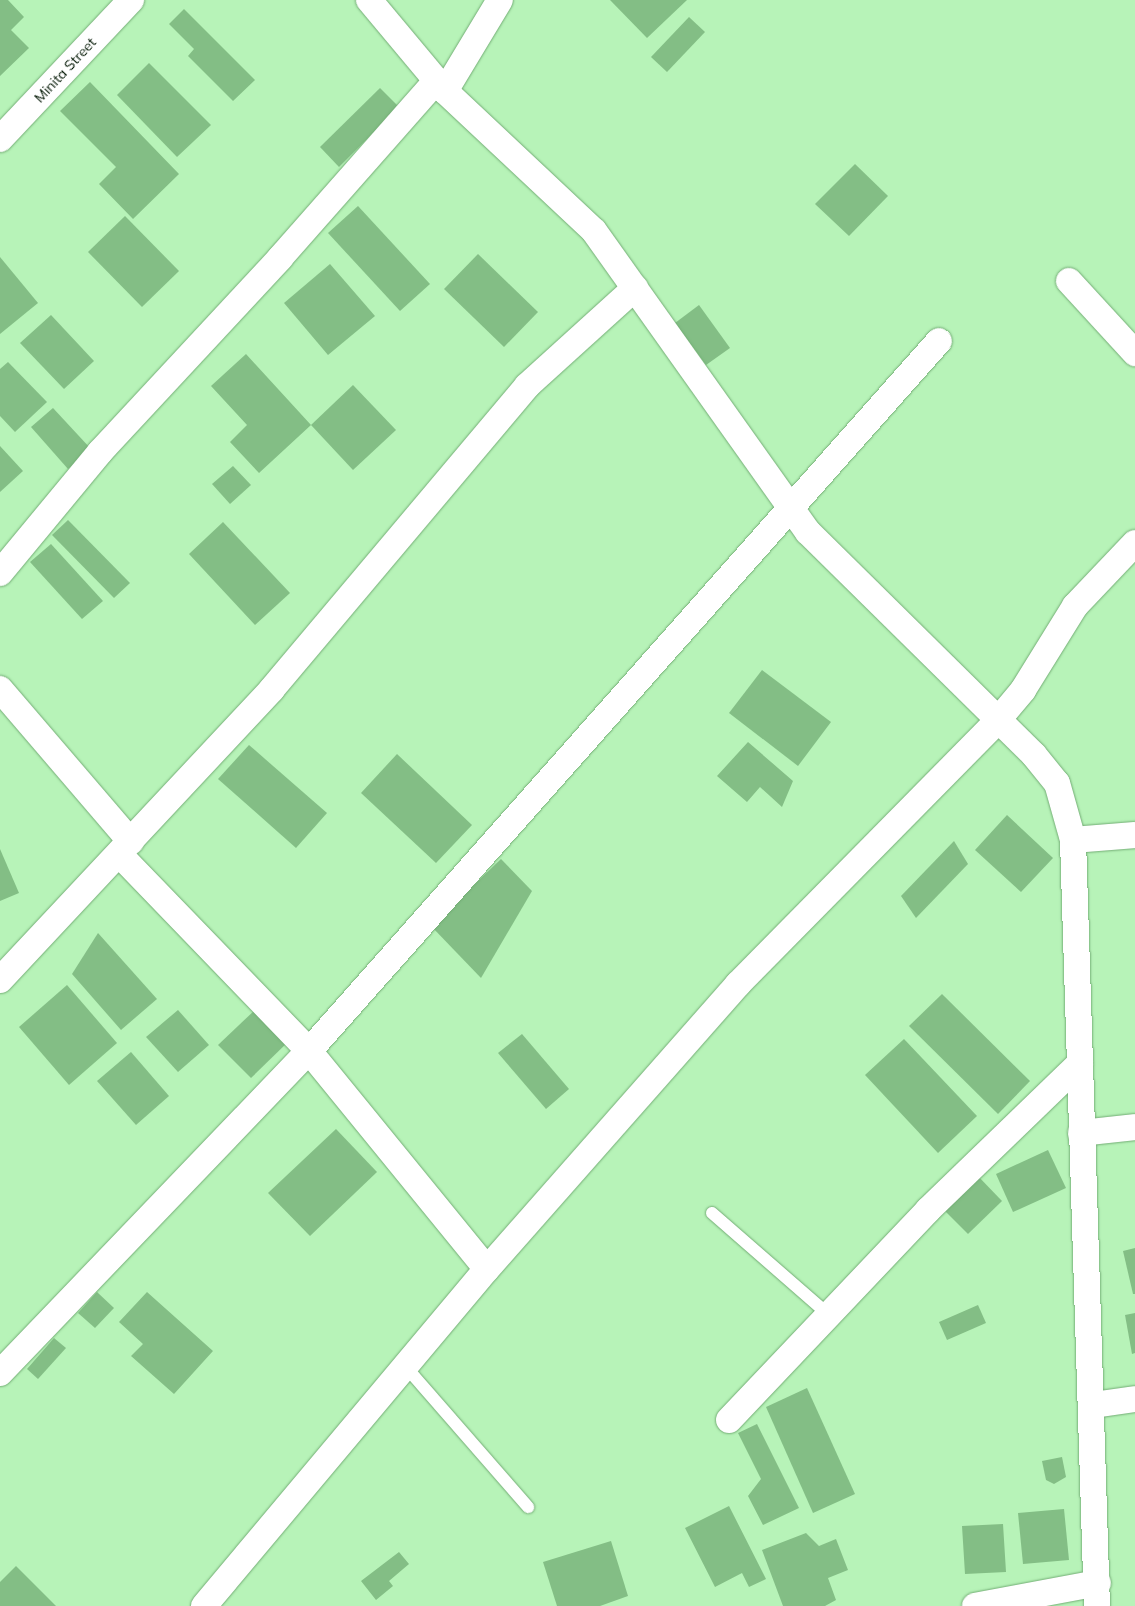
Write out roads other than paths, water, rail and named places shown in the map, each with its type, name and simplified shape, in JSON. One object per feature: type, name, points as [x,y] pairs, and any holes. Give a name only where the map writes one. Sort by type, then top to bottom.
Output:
[{"type":"street","name":"Minita Street","points":[[0,139],[130,0]]},
{"type":"street","points":[[368,0],[441,86],[594,231],[808,532],[998,720],[1057,782],[1073,840],[1081,1133],[1093,1405],[1098,1595],[974,1606]]},
{"type":"street","points":[[0,573],[100,452],[441,86],[500,0]]},
{"type":"street","points":[[1069,282],[1135,353]]},
{"type":"street","points":[[0,980],[272,689],[527,386],[635,288]]},
{"type":"street","points":[[0,1374],[309,1052],[789,506],[939,340]]},
{"type":"street","points":[[204,1606],[406,1368],[487,1268],[738,984],[998,720],[1023,690],[1075,606],[1135,543]]},
{"type":"street","points":[[0,690],[125,848],[309,1052],[487,1268]]},
{"type":"street","points":[[1073,840],[1135,836]]},
{"type":"street","points":[[729,1420],[928,1210],[1080,1063]]},
{"type":"street","points":[[1081,1133],[1135,1127]]},
{"type":"street","points":[[1093,1405],[1135,1399]]},
{"type":"lane","points":[[712,1214],[829,1315]]},
{"type":"lane","points":[[406,1368],[528,1507]]}]
